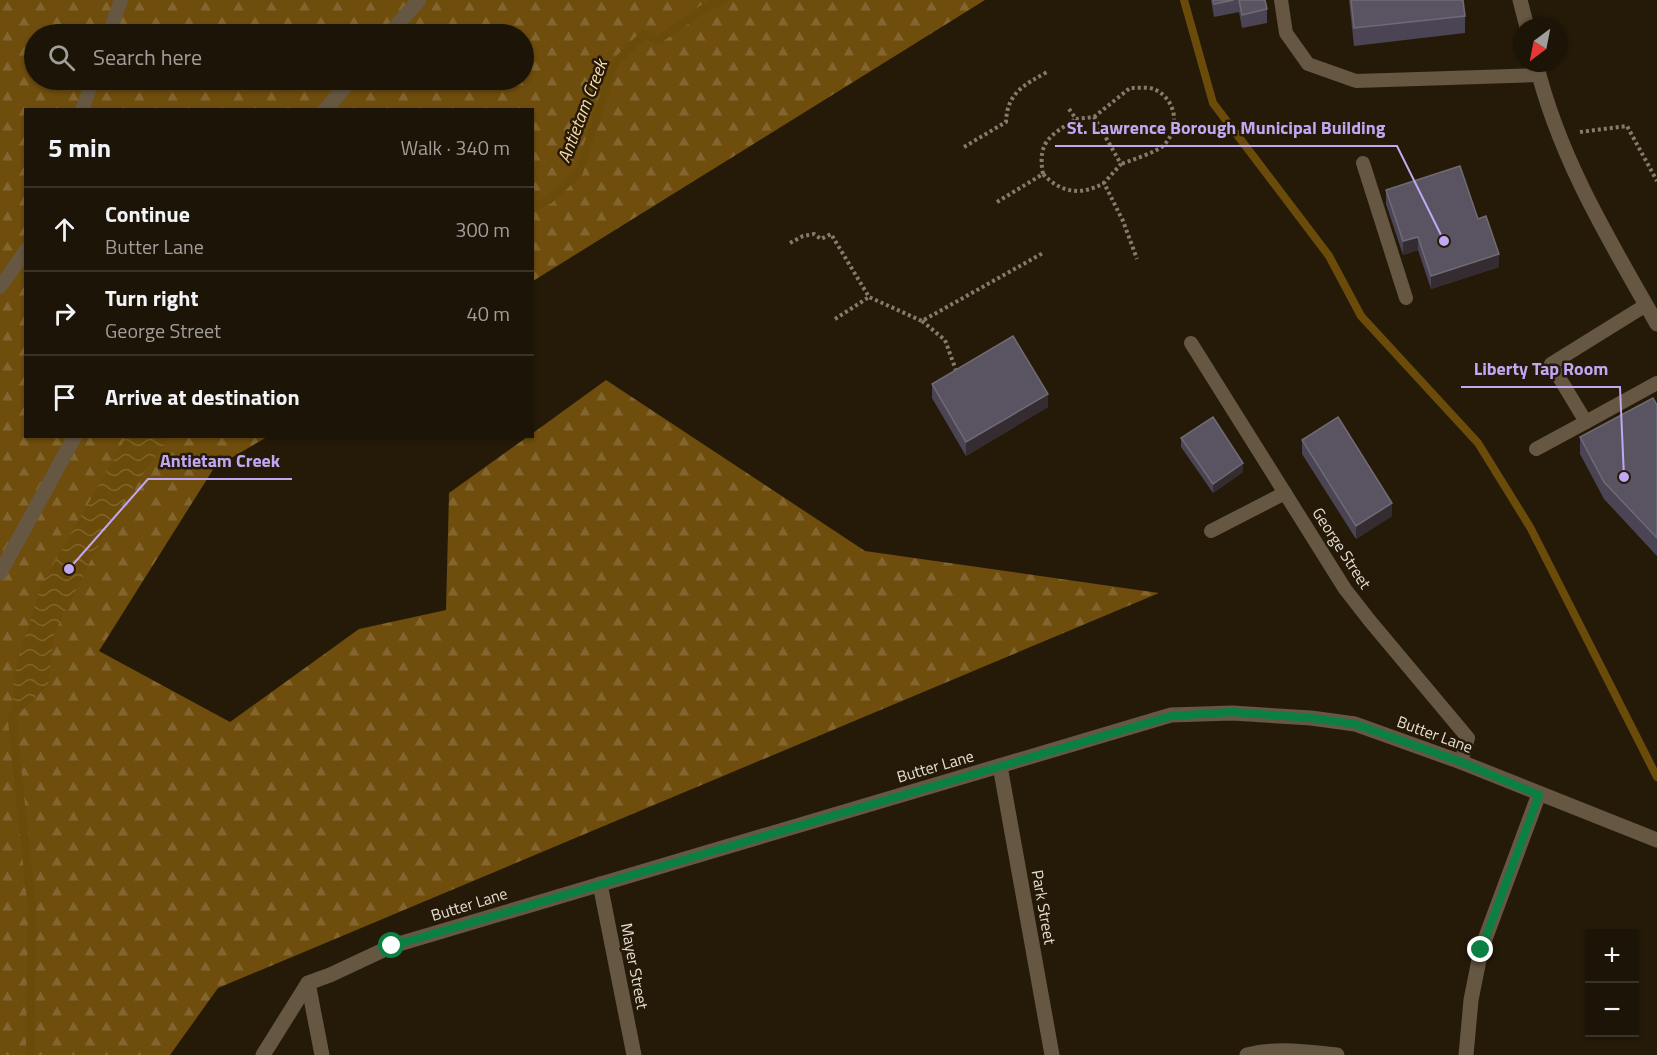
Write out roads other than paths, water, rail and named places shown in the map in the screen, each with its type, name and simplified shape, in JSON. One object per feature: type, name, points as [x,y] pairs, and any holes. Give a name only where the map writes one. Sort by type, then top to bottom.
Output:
[{"type":"street","points":[[398,24],[419,0]]},
{"type":"street","points":[[1520,0],[1525,18]]},
{"type":"street","points":[[1538,72],[1569,162],[1598,221],[1657,324]]},
{"type":"street","points":[[327,108],[342,90]]},
{"type":"street","points":[[0,573],[74,438]]},
{"type":"street","name":"Butter Lane","points":[[308,983],[392,946],[1171,716],[1232,712],[1355,724],[1461,762],[1539,795],[1657,840]]},
{"type":"street","name":"Park Street","points":[[1000,766],[1052,1055]]},
{"type":"street","points":[[1466,1055],[1471,1000],[1481,950],[1539,795]]},
{"type":"street","name":"Mayer Street","points":[[600,884],[634,1055]]},
{"type":"street","points":[[263,1055],[308,983]]},
{"type":"street","points":[[308,983],[322,1055]]},
{"type":"street","points":[[1247,1055],[1260,1051],[1291,1051],[1337,1055]]},
{"type":"lane","points":[[113,24],[121,0]]},
{"type":"lane","points":[[1281,0],[1286,33],[1308,64],[1356,81],[1513,71]]},
{"type":"lane","points":[[83,108],[89,90]]},
{"type":"lane","points":[[1363,163],[1406,298]]},
{"type":"lane","points":[[0,287],[24,253]]},
{"type":"lane","points":[[1586,422],[1551,364],[1646,305]]},
{"type":"lane","name":"George Street","points":[[1191,343],[1345,589],[1468,738],[1461,762]]},
{"type":"lane","points":[[1536,449],[1657,383]]},
{"type":"lane","points":[[1211,531],[1286,493]]},
{"type":"water","points":[[125,438],[168,438],[112,518],[54,634],[48,685],[12,720],[14,675],[40,588]]},
{"type":"waterway","name":"Antietam Creek","points":[[534,207],[549,200],[579,172],[614,64],[644,34],[658,40],[704,8],[723,0]]},
{"type":"waterway","points":[[1184,0],[1213,103],[1329,256],[1361,316],[1478,443],[1530,527],[1657,777]]},
{"type":"waterway","name":"Antietam Creek","points":[[15,710],[12,720],[32,909],[30,1055]]},
{"type":"place","name":"St. Lawrence Borough Municipal Building","points":[[1444,241]]},
{"type":"place","name":"Liberty Tap Room","points":[[1624,477]]},
{"type":"place","name":"Antietam Creek","points":[[69,569]]}]
